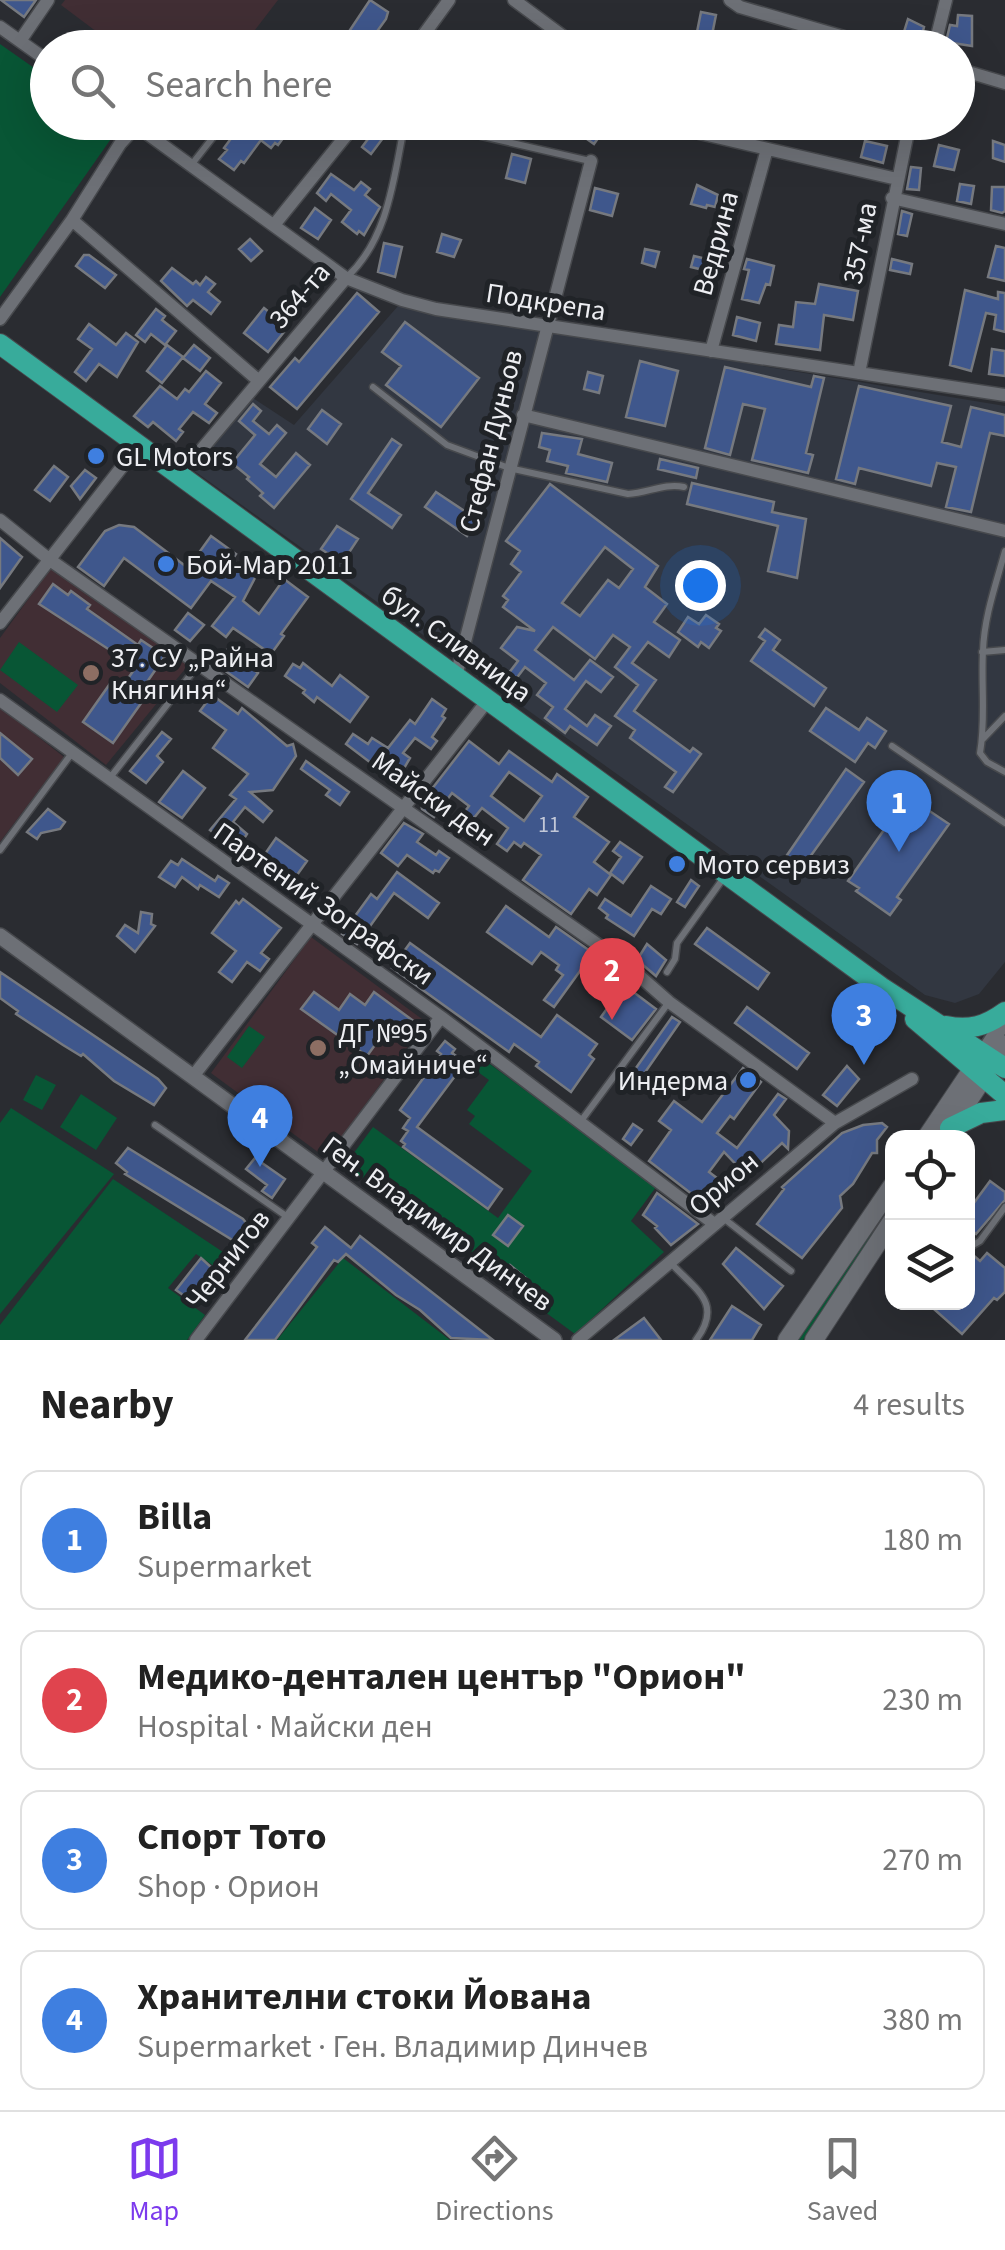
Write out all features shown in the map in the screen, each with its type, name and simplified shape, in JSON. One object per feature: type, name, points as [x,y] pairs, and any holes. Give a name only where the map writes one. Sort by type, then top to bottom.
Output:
[{"type":"main road","name":"бул. Сливница","points":[[0,344],[880,987],[991,1062]]},
{"type":"main road","name":"бул. Сливница","points":[[880,987],[944,1026],[991,1062],[1005,1095]]},
{"type":"main road","points":[[944,1026],[973,1028],[1005,1016]]},
{"type":"main road","points":[[949,1130],[991,1062]]},
{"type":"main road","points":[[933,1130],[991,1062]]},
{"type":"main road","points":[[952,1130],[981,1113],[1005,1110]]},
{"type":"main road","points":[[787,1340],[885,1196]]},
{"type":"main road","points":[[814,1340],[885,1232]]},
{"type":"street","points":[[20,41],[48,0]]},
{"type":"street","points":[[427,30],[449,0]]},
{"type":"street","points":[[514,0],[555,30]]},
{"type":"street","points":[[938,30],[946,0]]},
{"type":"street","points":[[735,3],[823,30]]},
{"type":"street","points":[[0,26],[30,48]]},
{"type":"street","points":[[975,74],[1005,83]]},
{"type":"street","points":[[0,319],[72,220],[123,140]]},
{"type":"street","name":"Подкрепа","points":[[158,140],[346,278],[402,300],[436,309],[1005,395]]},
{"type":"street","points":[[274,225],[342,140]]},
{"type":"street","points":[[729,140],[896,179]]},
{"type":"street","name":"357-ма","points":[[859,373],[906,140]]},
{"type":"street","name":"Ведрина","points":[[711,350],[767,149]]},
{"type":"street","name":"Стефан Дуньов","points":[[456,676],[591,161]]},
{"type":"street","points":[[892,198],[1005,224]]},
{"type":"street","points":[[72,220],[258,381]]},
{"type":"street","name":"364-та","points":[[180,475],[346,278]]},
{"type":"street","points":[[523,415],[1005,531]]},
{"type":"street","points":[[0,623],[139,445]]},
{"type":"street","name":"Майски ден","points":[[0,520],[50,560],[627,966],[669,1002],[835,1124]]},
{"type":"street","name":"Партений Зографски","points":[[0,700],[717,1220]]},
{"type":"street","points":[[194,1074],[488,700]]},
{"type":"street","name":"Ген. Владимир Динчев","points":[[0,936],[554,1340]]},
{"type":"street","points":[[991,1062],[1005,1016]]},
{"type":"street","name":"Чернигов","points":[[196,1340],[441,1017]]},
{"type":"street","name":"Орион","points":[[578,1340],[835,1124],[912,1080]]},
{"type":"lane","points":[[192,165],[211,140]]},
{"type":"lane","name":"364-та","points":[[346,278],[358,266],[387,212],[401,140]]},
{"type":"lane","points":[[510,140],[591,161]]},
{"type":"lane","points":[[374,388],[443,444],[509,468],[628,494],[646,494],[673,485],[684,488]]},
{"type":"lane","points":[[1005,552],[985,626],[982,652],[986,719],[980,753],[1005,772]]},
{"type":"lane","points":[[982,652],[1005,650]]},
{"type":"lane","points":[[108,780],[199,664]]},
{"type":"lane","points":[[982,740],[1005,716]]},
{"type":"lane","points":[[892,746],[1005,823]]},
{"type":"lane","points":[[0,850],[72,753]]},
{"type":"lane","points":[[667,972],[675,959],[677,943],[727,874]]},
{"type":"lane","points":[[581,1121],[669,1002]]},
{"type":"lane","points":[[155,1124],[290,1220]]},
{"type":"lane","points":[[975,1244],[1005,1208]]},
{"type":"lane","points":[[717,1220],[790,1271]]},
{"type":"lane","points":[[669,1261],[708,1305],[708,1324],[696,1340]]},
{"type":"shaded area","points":[[65,0],[278,0],[255,30],[94,30],[61,5]]},
{"type":"shaded area","points":[[398,306],[1005,406],[1005,962],[979,994],[955,1003],[925,995],[193,470],[253,398],[294,425]]},
{"type":"shaded area","name":"37. СУ „Райна Княгиня“","points":[[51,568],[190,663],[106,765],[0,683],[0,638]]},
{"type":"shaded area","points":[[0,707],[64,757],[0,842]]},
{"type":"shaded area","name":"ДГ №95 „Омайниче“","points":[[311,937],[426,1022],[326,1158],[211,1073]]},
{"type":"green space","points":[[0,44],[30,65],[30,140],[110,140],[0,297]]},
{"type":"green space","points":[[19,642],[78,685],[57,712],[0,670]]},
{"type":"green space","points":[[249,1026],[265,1037],[242,1068],[227,1057]]},
{"type":"green space","points":[[479,1056],[656,1187],[631,1221],[664,1252],[575,1334],[345,1165],[373,1127],[498,1218],[532,1171],[469,1124],[475,1116],[467,1110],[489,1080],[471,1067]]},
{"type":"green space","points":[[36,1075],[56,1085],[42,1110],[23,1100]]},
{"type":"green space","points":[[81,1094],[117,1118],[96,1150],[60,1127]]},
{"type":"green space","points":[[11,1108],[114,1174],[0,1314],[0,1123]]},
{"type":"green space","points":[[113,1179],[229,1256],[214,1266],[196,1254],[168,1288],[205,1315],[187,1340],[0,1340],[0,1325]]},
{"type":"green space","points":[[885,1209],[885,1217],[803,1340],[795,1340]]},
{"type":"green space","points":[[343,1258],[450,1340],[277,1340]]},
{"type":"building","points":[[1,0],[36,0],[24,17]]},
{"type":"building","points":[[370,0],[388,12],[378,30],[350,30]]},
{"type":"building","points":[[701,12],[716,15],[713,30],[697,30]]},
{"type":"building","points":[[958,15],[972,16],[972,30],[949,30],[950,25],[957,26]]},
{"type":"building","points":[[908,19],[924,27],[923,30],[905,30]]},
{"type":"building","points":[[230,140],[261,140],[234,170],[219,159],[227,150],[224,148]]},
{"type":"building","points":[[261,140],[282,140],[278,145],[275,143],[271,148]]},
{"type":"building","points":[[367,140],[382,140],[371,154],[362,147]]},
{"type":"building","points":[[865,141],[887,146],[883,163],[861,157]]},
{"type":"building","points":[[993,141],[1005,145],[1005,162],[993,158]]},
{"type":"building","points":[[939,145],[959,150],[954,170],[934,166]]},
{"type":"building","points":[[512,154],[531,159],[525,183],[506,178]]},
{"type":"building","points":[[911,167],[921,168],[919,190],[907,189]]},
{"type":"building","points":[[331,174],[354,190],[361,182],[370,189],[365,195],[380,207],[364,235],[342,222],[351,210],[331,194],[326,201],[317,193]]},
{"type":"building","points":[[960,184],[974,186],[971,204],[957,201]]},
{"type":"building","points":[[697,185],[718,195],[715,207],[691,204]]},
{"type":"building","points":[[992,187],[1005,187],[1002,213],[991,210]]},
{"type":"building","points":[[595,188],[618,194],[612,216],[590,210]]},
{"type":"building","points":[[315,208],[331,220],[318,239],[301,228]]},
{"type":"building","points":[[902,211],[912,214],[907,236],[898,234]]},
{"type":"building","points":[[442,234],[461,240],[454,257],[437,252]]},
{"type":"building","points":[[250,239],[262,251],[251,261],[239,249]]},
{"type":"building","points":[[384,243],[402,247],[395,277],[378,272]]},
{"type":"building","points":[[996,246],[1005,248],[1005,281],[988,277]]},
{"type":"building","points":[[645,249],[659,252],[655,267],[642,263]]},
{"type":"building","points":[[84,255],[116,275],[105,288],[76,266]]},
{"type":"building","points":[[694,256],[723,263],[720,274],[691,267]]},
{"type":"building","points":[[747,259],[774,266],[770,285],[766,284],[759,303],[742,299],[749,270],[744,269]]},
{"type":"building","points":[[892,259],[912,264],[910,274],[890,270]]},
{"type":"building","points":[[172,268],[193,284],[196,281],[200,285],[206,277],[215,284],[208,292],[220,302],[211,314],[193,300],[187,306],[161,281]]},
{"type":"building","points":[[819,284],[858,291],[853,320],[824,315],[820,350],[776,344],[779,325],[793,327],[796,302],[815,304]]},
{"type":"building","points":[[965,290],[998,299],[998,292],[1005,293],[1005,332],[994,329],[996,315],[986,313],[971,371],[950,365]]},
{"type":"building","points":[[357,293],[379,312],[297,409],[270,387],[295,358],[299,362]]},
{"type":"building","points":[[264,308],[288,327],[268,352],[244,333]]},
{"type":"building","points":[[156,309],[176,331],[165,345],[151,334],[145,342],[136,335]]},
{"type":"building","points":[[737,317],[760,323],[756,341],[733,335]]},
{"type":"building","points":[[405,322],[479,378],[441,427],[386,385],[401,366],[382,352]]},
{"type":"building","points":[[89,324],[116,345],[126,333],[138,342],[117,377],[99,364],[86,381],[75,372],[92,349],[78,339]]},
{"type":"building","points":[[167,345],[183,357],[162,383],[147,371]]},
{"type":"building","points":[[194,345],[210,358],[200,371],[183,358]]},
{"type":"building","points":[[992,349],[1005,351],[1005,376],[989,374]]},
{"type":"building","points":[[640,361],[678,371],[665,426],[626,417]]},
{"type":"building","points":[[725,367],[811,387],[814,376],[824,378],[806,453],[813,455],[808,473],[752,460],[765,409],[743,404],[730,455],[705,448]]},
{"type":"building","points":[[206,371],[221,383],[205,404],[217,413],[209,423],[193,412],[179,429],[183,432],[176,441],[153,422],[148,427],[134,416],[160,386],[177,399],[185,389],[189,392]]},
{"type":"building","points":[[588,372],[603,376],[599,393],[584,389]]},
{"type":"building","points":[[859,386],[951,406],[942,442],[961,447],[971,407],[1005,415],[1005,436],[990,433],[971,512],[946,507],[956,467],[937,463],[931,486],[859,468],[855,484],[836,479]]},
{"type":"building","points":[[253,404],[261,411],[253,421],[269,434],[277,425],[286,433],[260,464],[276,477],[296,453],[310,465],[274,508],[232,463],[255,435],[239,421]]},
{"type":"building","points":[[322,410],[341,424],[327,444],[308,429]]},
{"type":"building","points":[[542,433],[582,439],[578,454],[612,463],[607,482],[566,473],[568,466],[547,461],[550,450],[539,447]]},
{"type":"building","points":[[392,439],[401,445],[368,493],[401,515],[392,528],[351,499]]},
{"type":"building","points":[[660,459],[698,468],[696,478],[658,469]]},
{"type":"building","points":[[54,466],[68,477],[50,501],[35,490]]},
{"type":"building","points":[[85,470],[96,478],[80,499],[71,486]]},
{"type":"building","points":[[692,483],[774,502],[772,512],[806,519],[797,578],[768,571],[778,526],[687,504]]},
{"type":"building","points":[[550,484],[658,566],[645,587],[667,604],[654,622],[680,640],[669,657],[648,642],[632,663],[656,680],[634,711],[690,752],[693,748],[701,754],[673,792],[665,787],[676,772],[630,738],[635,730],[615,716],[638,685],[615,667],[630,647],[613,635],[595,659],[553,627],[535,650],[574,680],[590,660],[613,677],[601,692],[586,681],[565,709],[587,726],[595,715],[611,726],[597,745],[570,726],[565,733],[545,718],[553,707],[537,695],[546,683],[525,667],[506,692],[499,686],[518,661],[501,648],[517,627],[535,631],[503,607],[508,600],[503,596],[521,572],[511,564],[520,551],[506,541]],"holes":[[[605,547],[633,569],[619,588],[608,580],[580,616],[562,603]]]},
{"type":"building","points":[[436,492],[478,520],[467,536],[425,507]]},
{"type":"building","points":[[119,525],[134,527],[188,568],[211,536],[236,554],[232,560],[256,576],[243,601],[259,614],[284,579],[308,597],[271,654],[233,628],[226,637],[212,626],[235,597],[211,581],[191,608],[124,558],[104,586],[78,567],[105,531]]},
{"type":"building","points":[[337,526],[358,539],[342,563],[321,549]]},
{"type":"building","points":[[0,538],[22,557],[0,588]]},
{"type":"building","points":[[53,584],[68,595],[71,591],[90,605],[87,609],[138,645],[141,640],[165,656],[138,695],[144,699],[113,743],[83,722],[114,678],[124,684],[136,667],[39,604]]},
{"type":"building","points":[[188,613],[204,625],[190,641],[175,630]]},
{"type":"building","points":[[706,615],[719,624],[716,628],[721,631],[709,648],[701,642],[698,647],[678,632],[688,617],[699,624]]},
{"type":"building","points":[[765,629],[780,640],[773,650],[826,688],[814,706],[751,661],[765,641],[759,637]]},
{"type":"building","points":[[227,650],[258,673],[248,687],[217,665]]},
{"type":"building","points":[[303,663],[332,686],[340,675],[368,697],[350,722],[317,697],[314,702],[285,676],[293,664],[300,668]]},
{"type":"building","points":[[212,695],[238,714],[242,708],[287,746],[293,744],[296,756],[273,790],[250,792],[272,811],[263,822],[245,807],[233,822],[247,834],[236,851],[210,830],[236,799],[230,795],[248,774],[213,748],[226,730],[200,711]]},
{"type":"building","points":[[432,699],[446,709],[442,716],[445,718],[432,737],[437,741],[431,749],[415,738],[403,753],[410,758],[396,782],[346,744],[353,734],[368,744],[372,738],[388,748],[410,720],[415,724]]},
{"type":"building","points":[[826,708],[859,730],[867,718],[886,731],[875,748],[868,743],[855,762],[810,731]]},
{"type":"building","points":[[162,732],[171,739],[157,756],[163,762],[146,783],[130,771]]},
{"type":"building","points":[[0,733],[32,759],[18,775],[0,758]]},
{"type":"building","points":[[469,741],[499,764],[509,751],[552,782],[557,774],[588,797],[574,817],[609,842],[594,862],[611,875],[597,895],[589,889],[571,914],[523,880],[541,855],[524,843],[521,847],[514,842],[507,851],[497,844],[508,828],[482,808],[460,835],[452,828],[469,806],[452,793],[434,817],[422,809],[421,803]],"holes":[[[509,772],[542,796],[524,821],[491,796]]]},
{"type":"building","points":[[306,761],[349,792],[340,805],[326,795],[330,790],[301,769]]},
{"type":"building","points":[[846,769],[864,782],[799,872],[783,861]]},
{"type":"building","points":[[183,771],[205,788],[182,818],[159,802]]},
{"type":"building","points":[[915,786],[929,795],[922,806],[949,824],[897,897],[901,900],[890,915],[848,881]]},
{"type":"building","points":[[48,809],[65,822],[60,829],[41,833],[37,839],[27,832]]},
{"type":"building","points":[[404,823],[423,834],[417,842],[436,855],[439,851],[449,858],[439,872],[433,873],[407,855],[398,866],[381,853]]},
{"type":"building","points":[[276,838],[307,861],[287,889],[256,867]]},
{"type":"building","points":[[620,842],[642,857],[623,883],[610,873],[621,857],[613,851]]},
{"type":"building","points":[[182,859],[215,881],[218,876],[229,883],[219,897],[182,877],[175,887],[159,877],[171,861],[178,865]]},
{"type":"building","points":[[397,872],[439,903],[428,918],[394,893],[357,944],[342,934],[371,894],[377,899]]},
{"type":"building","points":[[691,880],[699,886],[685,907],[677,902]]},
{"type":"building","points":[[651,886],[671,899],[661,914],[652,909],[634,936],[606,918],[608,915],[599,908],[605,899],[631,916]]},
{"type":"building","points":[[243,899],[281,928],[261,953],[269,959],[260,971],[247,962],[232,982],[219,972],[236,951],[212,933],[236,901],[239,904]]},
{"type":"building","points":[[506,906],[549,937],[556,927],[593,953],[554,1007],[544,1000],[563,975],[556,970],[559,965],[541,952],[532,964],[487,932]]},
{"type":"building","points":[[141,912],[152,914],[151,924],[155,926],[135,952],[117,936],[125,925],[138,933]]},
{"type":"building","points":[[707,928],[769,973],[758,989],[695,944]]},
{"type":"building","points":[[410,943],[541,1037],[557,1015],[597,1044],[589,1055],[594,1059],[571,1092],[514,1044],[509,1052],[392,968]]},
{"type":"building","points":[[647,944],[666,960],[656,976],[637,960]]},
{"type":"building","points":[[0,972],[158,1079],[166,1088],[154,1105],[114,1081],[83,1054],[16,1014],[18,1011],[0,998]]},
{"type":"building","points":[[624,985],[656,1009],[632,1040],[601,1017]]},
{"type":"building","points":[[314,992],[339,1010],[350,994],[365,1005],[374,992],[419,1025],[407,1042],[388,1027],[367,1056],[301,1009]]},
{"type":"building","points":[[747,1007],[809,1053],[797,1069],[735,1023]]},
{"type":"building","points":[[672,1017],[680,1022],[639,1081],[631,1075]]},
{"type":"building","points":[[445,1041],[462,1060],[458,1066],[461,1068],[417,1127],[502,1189],[488,1209],[403,1147],[401,1141],[410,1118],[400,1110],[441,1054],[437,1051]]},
{"type":"building","points":[[847,1066],[859,1079],[837,1106],[823,1095]]},
{"type":"building","points":[[743,1068],[761,1082],[734,1119],[730,1116],[717,1133],[737,1148],[778,1094],[786,1099],[774,1115],[789,1131],[788,1149],[782,1143],[747,1176],[724,1152],[709,1172],[729,1187],[719,1201],[704,1190],[697,1198],[649,1161],[671,1130],[659,1121],[674,1101],[702,1122]]},
{"type":"building","points":[[882,1123],[887,1127],[877,1140],[877,1153],[872,1153],[853,1184],[840,1196],[842,1208],[802,1258],[757,1224],[782,1187],[842,1133]]},
{"type":"building","points":[[633,1124],[642,1130],[631,1145],[623,1139]]},
{"type":"building","points":[[128,1148],[243,1219],[250,1228],[239,1244],[125,1174],[116,1163]]},
{"type":"building","points":[[255,1158],[285,1179],[272,1198],[262,1191],[267,1185],[246,1169]]},
{"type":"building","points":[[990,1181],[1005,1192],[1005,1200],[976,1234],[975,1233],[975,1201]]},
{"type":"building","points":[[657,1193],[698,1224],[671,1245],[643,1215]]},
{"type":"building","points":[[508,1215],[523,1226],[508,1246],[493,1235]]},
{"type":"building","points":[[325,1227],[351,1248],[360,1236],[493,1340],[451,1338],[346,1254],[338,1262],[334,1260],[275,1340],[245,1340],[317,1247],[312,1243]]},
{"type":"building","points":[[736,1248],[783,1286],[764,1309],[723,1264]]},
{"type":"building","points":[[987,1253],[1005,1268],[1005,1292],[997,1300],[994,1298],[962,1334],[935,1310],[975,1310],[975,1257],[980,1261]]},
{"type":"building","points":[[201,1258],[213,1269],[216,1265],[224,1271],[196,1304],[176,1290]]},
{"type":"building","points":[[510,1265],[527,1279],[520,1288],[503,1275]]},
{"type":"building","points":[[732,1306],[761,1325],[752,1340],[710,1340]]},
{"type":"building","points":[[644,1318],[661,1340],[614,1340]]},
{"type":"place","name":"GL Motors","points":[[96,456]]},
{"type":"place","name":"Бой-Мар 2011","points":[[166,564]]},
{"type":"place","name":"37. СУ „Райна Княгиня“","points":[[91,673]]},
{"type":"place","name":"Billa","points":[[899,852]]},
{"type":"place","name":"Мото сервиз","points":[[677,864]]},
{"type":"place","name":"Медико-дентален център \"Орион\"","points":[[612,1020]]},
{"type":"place","name":"ДГ №95 „Омайниче“","points":[[318,1048]]},
{"type":"place","name":"Спорт Тото","points":[[864,1065]]},
{"type":"place","name":"Индерма","points":[[748,1080]]},
{"type":"place","name":"Хранителни стоки Йована","points":[[260,1167]]}]
